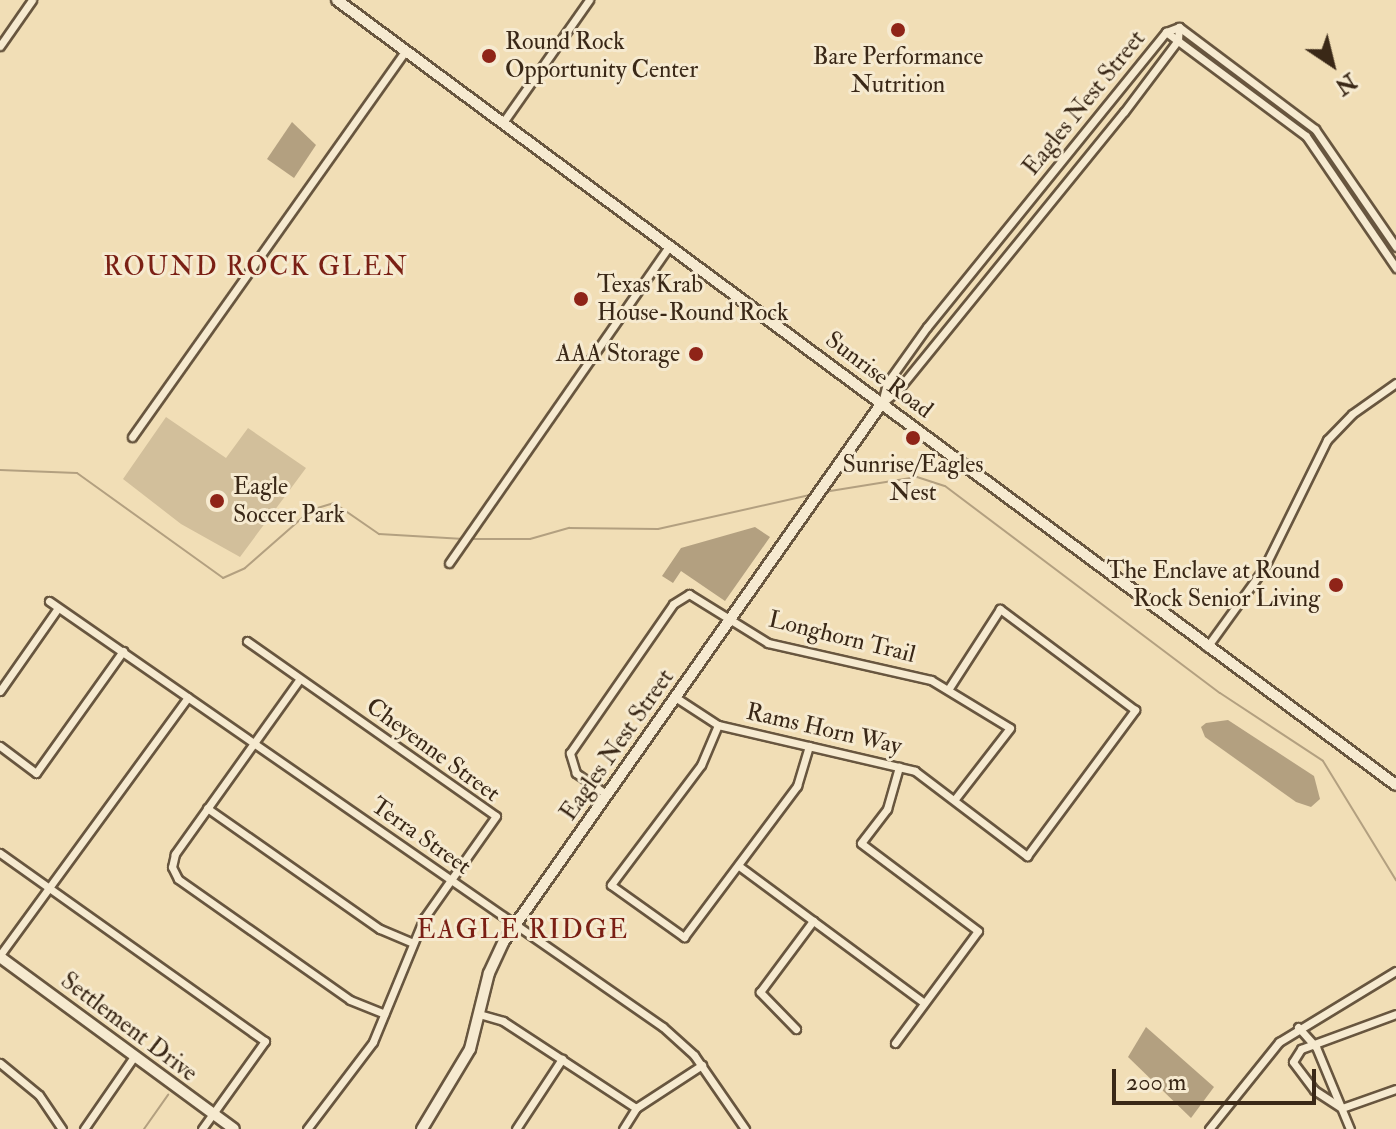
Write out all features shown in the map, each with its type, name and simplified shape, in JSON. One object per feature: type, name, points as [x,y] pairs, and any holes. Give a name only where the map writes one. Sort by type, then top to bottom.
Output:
[{"type":"main road","name":"Sunrise Road","points":[[337,0],[1396,785]]},
{"type":"main road","name":"Eagles Nest Street","points":[[422,1129],[463,1063],[493,962],[515,924],[882,403]]},
{"type":"main road","name":"Settlement Drive","points":[[0,956],[136,1053],[234,1129]]},
{"type":"street","points":[[0,46],[32,0]]},
{"type":"street","points":[[504,121],[589,0]]},
{"type":"street","points":[[1179,27],[1315,129],[1396,247]]},
{"type":"street","name":"Eagles Nest Street","points":[[1179,27],[1178,40],[897,391],[882,403],[887,383],[922,333],[1166,32],[1179,27]]},
{"type":"street","points":[[1166,32],[1307,138],[1396,268]]},
{"type":"street","points":[[132,437],[406,50]]},
{"type":"street","points":[[449,563],[670,245]]},
{"type":"street","points":[[1207,647],[1264,568],[1327,440],[1352,414],[1396,383]]},
{"type":"street","name":"Longhorn Trail","points":[[606,794],[576,773],[570,753],[673,604],[684,595],[694,595],[756,638],[781,647],[949,688],[1010,728],[955,799]]},
{"type":"street","name":"Terra Street","points":[[49,601],[663,1027],[702,1065],[745,1129]]},
{"type":"street","points":[[0,691],[58,608]]},
{"type":"street","name":"Rams Horn Way","points":[[675,697],[718,725],[915,771],[1027,856],[1135,710],[1000,609],[949,688]]},
{"type":"street","name":"Cheyenne Street","points":[[247,641],[496,816],[449,881],[413,943],[368,1050],[307,1129]]},
{"type":"street","points":[[0,746],[36,773],[123,651]]},
{"type":"street","points":[[299,680],[175,854],[178,879],[350,1000],[384,1014]]},
{"type":"street","points":[[0,956],[188,697]]},
{"type":"street","points":[[718,725],[701,765],[611,885],[684,937],[797,786],[809,746]]},
{"type":"street","points":[[895,1043],[978,931],[861,843],[887,809],[899,767]]},
{"type":"street","points":[[207,808],[380,929],[413,943]]},
{"type":"street","points":[[0,853],[265,1041],[202,1129]]},
{"type":"street","points":[[739,866],[924,1003]]},
{"type":"street","points":[[796,1029],[760,992],[813,921]]},
{"type":"street","points":[[1209,1129],[1279,1042],[1298,1027],[1396,971]]},
{"type":"street","points":[[479,1014],[503,1021],[636,1108]]},
{"type":"street","points":[[1342,1108],[1314,1090],[1293,1062],[1297,1052],[1396,1014]]},
{"type":"street","points":[[1298,1027],[1313,1044],[1350,1129]]},
{"type":"street","points":[[84,1129],[136,1053]]},
{"type":"street","points":[[516,1129],[562,1059]]},
{"type":"street","points":[[0,1063],[39,1095],[62,1129]]},
{"type":"street","points":[[623,1129],[636,1108],[702,1065]]},
{"type":"street","points":[[1342,1108],[1396,1089]]},
{"type":"shaded area","points":[[292,122],[316,145],[294,178],[267,159]]},
{"type":"shaded area","name":"Eagle Soccer Park","points":[[166,417],[226,458],[248,428],[306,468],[240,557],[181,524],[123,479]]},
{"type":"shaded area","points":[[755,527],[770,537],[725,601],[681,571],[673,583],[662,576],[681,548]]},
{"type":"shaded area","points":[[1228,720],[1314,776],[1320,799],[1311,807],[1296,802],[1205,737],[1201,727],[1206,723]]},
{"type":"shaded area","points":[[1146,1027],[1214,1087],[1191,1118],[1128,1057]]},
{"type":"waterway","points":[[0,470],[77,473],[223,578],[245,568],[311,510],[334,503],[379,534],[464,539]]},
{"type":"waterway","points":[[824,492],[917,477],[945,486],[1220,693],[1323,761],[1396,880]]},
{"type":"waterway","points":[[470,539],[530,539],[569,528],[658,529],[814,494]]},
{"type":"waterway","points":[[144,1129],[168,1095]]},
{"type":"place","name":"Bare Performance Nutrition","points":[[898,30]]},
{"type":"place","name":"Round Rock Opportunity Center","points":[[489,56]]},
{"type":"place","name":"Texas Krab House-Round Rock","points":[[581,299]]},
{"type":"place","name":"AAA Storage","points":[[696,354]]},
{"type":"place","name":"Sunrise/Eagles Nest","points":[[913,438]]},
{"type":"place","name":"Eagle Soccer Park","points":[[217,501]]},
{"type":"place","name":"The Enclave at Round Rock Senior Living","points":[[1336,585]]},
{"type":"district","name":"ROUND ROCK GLEN","points":[[256,268]]},
{"type":"district","name":"EAGLE RIDGE","points":[[523,931]]}]
